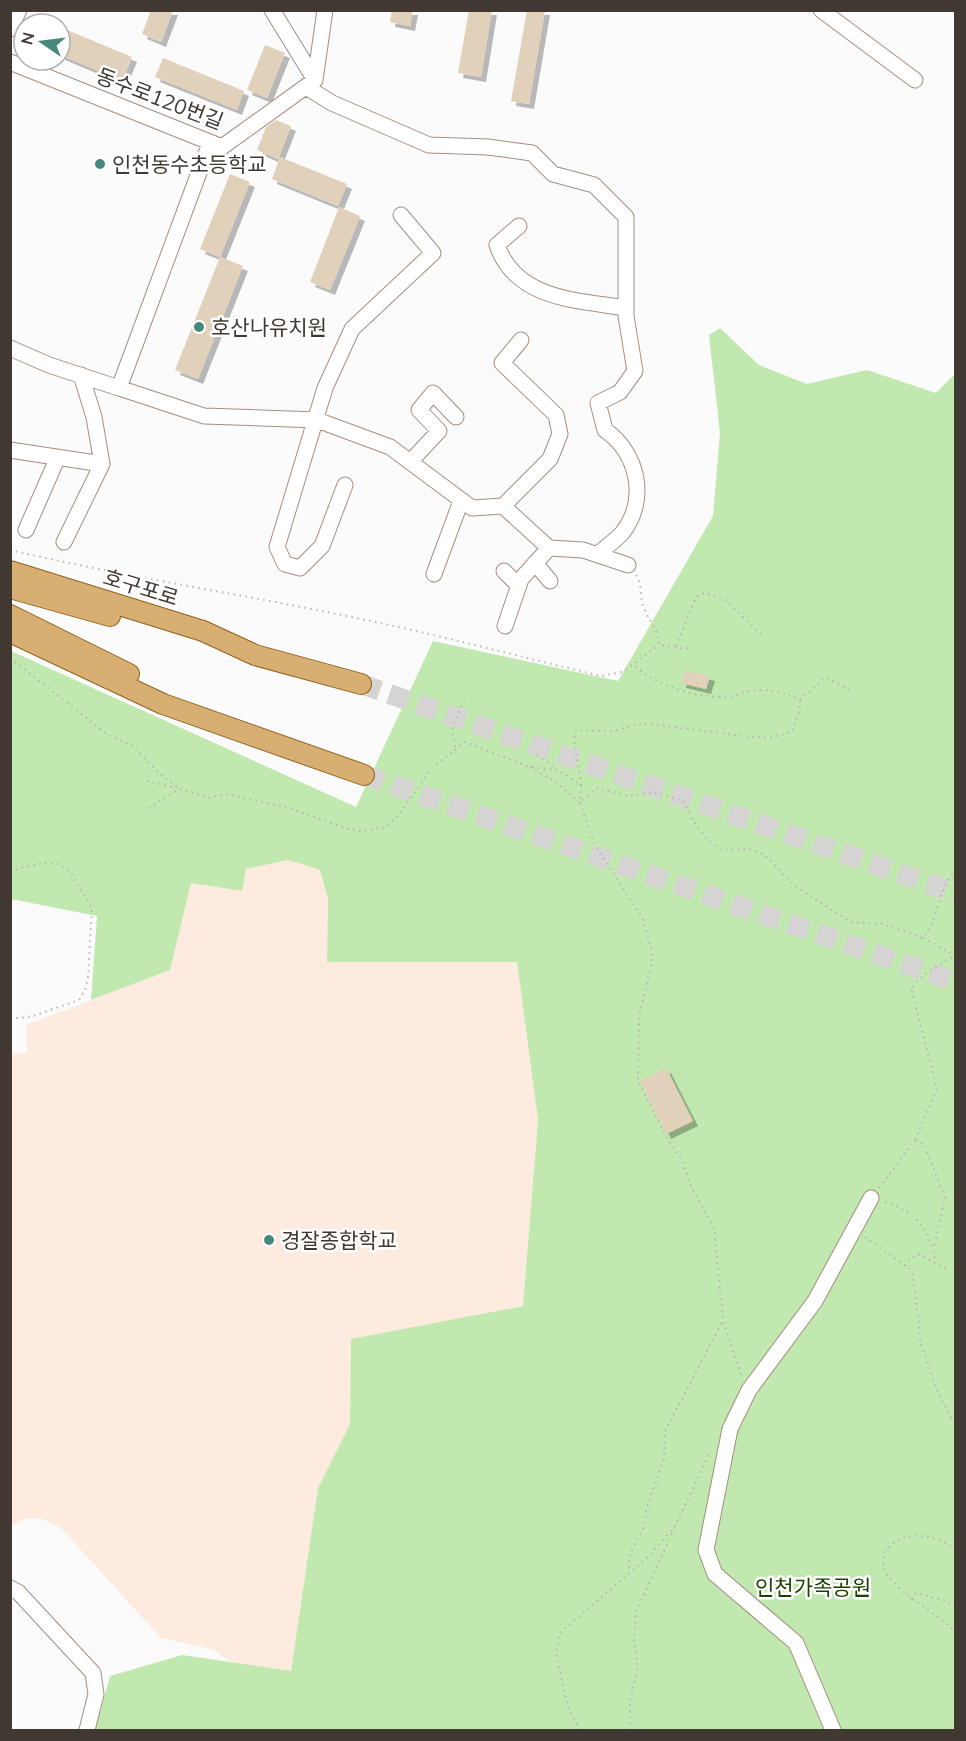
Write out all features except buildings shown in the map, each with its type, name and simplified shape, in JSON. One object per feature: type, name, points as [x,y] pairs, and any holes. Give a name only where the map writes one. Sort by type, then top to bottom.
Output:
[{"type":"main road","name":"호구포로","points":[[10,571],[203,631],[255,655]]},
{"type":"main road","name":"호구포로","points":[[10,588],[200,642],[361,684]]},
{"type":"main road","points":[[10,615],[231,728]]},
{"type":"main road","points":[[10,632],[163,704],[364,775]]},
{"type":"street","points":[[10,29],[19,10]]},
{"type":"street","points":[[272,10],[311,84],[332,103],[429,144],[532,153],[553,174],[594,185],[626,217],[626,308],[635,371],[620,392],[598,403],[605,430],[616,438],[636,471],[638,501],[623,532],[598,554]]},
{"type":"street","points":[[311,84],[325,10]]},
{"type":"street","points":[[822,10],[915,80]]},
{"type":"street","name":"동수로120번길","points":[[10,62],[222,147],[311,84]]},
{"type":"street","points":[[119,388],[210,142]]},
{"type":"street","points":[[345,485],[322,546],[300,568],[285,564],[277,547],[325,388],[352,329],[433,253],[402,215]]},
{"type":"street","points":[[519,226],[497,245],[501,256],[517,277],[543,294],[626,308]]},
{"type":"street","points":[[10,348],[81,375],[204,416],[317,420],[390,447],[472,508],[503,506],[550,459],[560,434],[556,415],[502,363],[521,340]]},
{"type":"street","points":[[64,542],[102,464],[94,417],[81,375]]},
{"type":"street","points":[[410,462],[439,430],[419,410],[434,393],[456,417]]},
{"type":"street","points":[[10,450],[57,459],[102,464]]},
{"type":"street","points":[[26,530],[57,459]]},
{"type":"street","points":[[434,574],[461,501]]},
{"type":"street","points":[[503,506],[549,548],[598,554],[628,565]]},
{"type":"street","points":[[505,626],[521,579],[549,548]]},
{"type":"street","points":[[535,563],[550,581]]},
{"type":"street","points":[[504,572],[519,586]]},
{"type":"street","points":[[833,1731],[796,1643],[715,1574],[706,1550],[730,1429],[749,1390],[815,1301],[851,1231],[871,1198]]},
{"type":"street","points":[[14,1590],[93,1673],[96,1694],[87,1731]]},
{"type":"path","points":[[10,550],[85,568],[163,580],[398,627],[600,676],[614,675],[659,645],[691,649]]},
{"type":"path","points":[[628,565],[638,578],[643,605],[657,630],[659,645]]},
{"type":"path","points":[[676,646],[696,597],[705,593],[725,600],[764,637]]},
{"type":"path","points":[[10,658],[108,735],[133,746],[161,775],[180,789]]},
{"type":"path","points":[[633,664],[644,676],[677,689],[724,698],[750,691],[772,690],[800,700]]},
{"type":"path","points":[[749,1390],[738,1371],[723,1320],[714,1228],[690,1184],[681,1158],[665,1135],[638,1081],[639,1017],[653,956],[642,918],[595,845],[580,803],[581,785],[574,738],[576,730],[613,731],[643,723],[769,738],[792,732],[800,700],[826,677],[852,692]]},
{"type":"path","points":[[455,747],[452,728],[464,701]]},
{"type":"path","points":[[147,781],[209,798],[225,794],[286,807],[348,829],[373,830],[387,827],[432,768],[465,741],[527,766],[557,783],[580,803]]},
{"type":"path","points":[[537,755],[581,785]]},
{"type":"path","points":[[527,766],[560,771]]},
{"type":"path","points":[[148,808],[180,789]]},
{"type":"path","points":[[580,803],[596,789],[628,796],[654,792],[684,802],[694,822],[709,840],[721,848],[730,850],[748,848],[762,854],[772,861],[791,882],[850,922],[883,924],[922,938],[955,955]]},
{"type":"path","points":[[10,871],[42,862],[58,864],[70,872],[92,908],[88,978],[83,995],[79,1000],[33,1016],[10,1019]]},
{"type":"path","points":[[922,938],[932,927],[935,904],[956,870]]},
{"type":"path","points":[[934,1247],[927,1232],[908,1212],[871,1198],[915,1140],[938,1089],[911,988],[927,972],[955,955]]},
{"type":"path","points":[[915,1140],[924,1144],[945,1198],[934,1247],[935,1262]]},
{"type":"path","points":[[851,1231],[864,1236],[910,1269],[916,1283],[921,1344],[938,1393],[953,1421]]},
{"type":"path","points":[[905,1266],[911,1258],[920,1254],[947,1270]]},
{"type":"path","points":[[629,1574],[630,1552],[645,1526],[646,1510],[664,1459],[665,1431],[723,1320]]},
{"type":"path","points":[[630,1731],[630,1701],[638,1667],[634,1641],[636,1612],[711,1450],[727,1441]]},
{"type":"path","points":[[580,1731],[568,1707],[556,1654],[560,1633],[648,1557],[675,1526]]},
{"type":"path","points":[[956,1550],[935,1538],[910,1536],[894,1541],[883,1555],[884,1570],[898,1588],[945,1621],[956,1633]]},
{"type":"path","points":[[911,1599],[916,1593],[943,1600],[956,1607]]},
{"type":"shaded area","name":"경잘종합학교","points":[[288,860],[320,870],[328,899],[327,962],[517,962],[538,1120],[523,1306],[351,1340],[350,1424],[318,1488],[291,1671],[231,1662],[214,1650],[161,1638],[61,1528],[40,1518],[23,1519],[11,1526],[10,1054],[27,1053],[26,1025],[170,970],[191,883],[241,891],[245,869]]},
{"type":"green space","name":"인천가족공원","points":[[720,328],[759,365],[807,384],[867,370],[936,393],[955,374],[955,1730],[95,1730],[110,1676],[182,1655],[291,1671],[318,1488],[350,1424],[351,1339],[523,1306],[538,1120],[517,962],[327,962],[328,899],[320,870],[288,860],[246,869],[242,891],[191,883],[170,970],[91,1000],[97,916],[11,899],[11,651],[356,807],[433,641],[618,681],[713,516],[720,433],[709,335]]},
{"type":"tunnel","points":[[361,684],[956,893]]},
{"type":"tunnel","points":[[364,775],[956,982]]},
{"type":"place","name":"인천동수초등학교","points":[[100,164]]},
{"type":"place","name":"호산나유치원","points":[[199,327]]},
{"type":"place","name":"경잘종합학교","points":[[269,1240]]}]
